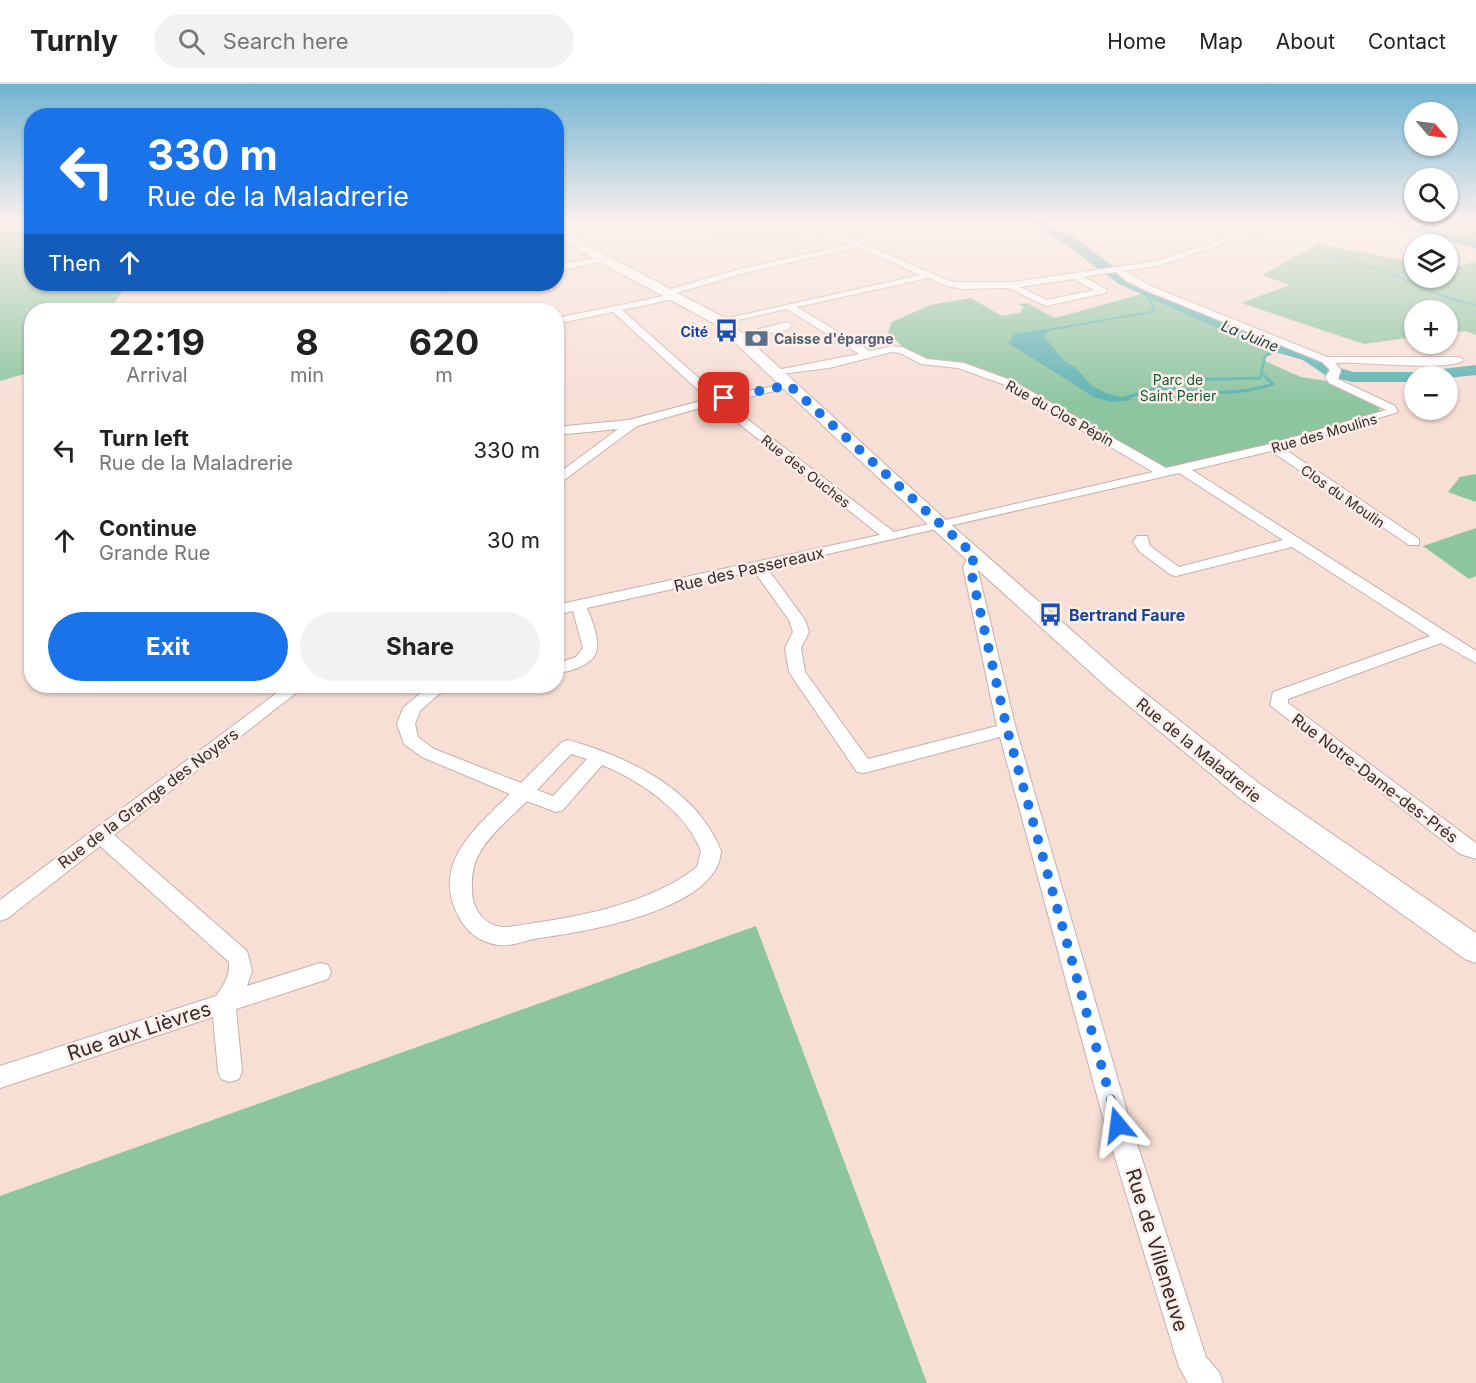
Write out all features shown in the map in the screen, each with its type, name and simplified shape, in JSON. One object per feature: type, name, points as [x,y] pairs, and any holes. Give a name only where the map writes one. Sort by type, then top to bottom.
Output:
[{"type":"main road","name":"Rue de la Maladrerie","points":[[651,283],[720,321],[940,526],[1118,684],[1251,792],[1476,950]]},
{"type":"street","points":[[564,319],[615,309],[708,283]]},
{"type":"street","points":[[720,321],[895,283]]},
{"type":"street","points":[[953,283],[963,286],[1026,283]]},
{"type":"street","points":[[1044,297],[1086,283]]},
{"type":"street","points":[[1009,285],[1042,302],[1052,303],[1103,291],[1089,283]]},
{"type":"street","name":"Rue des Moulins","points":[[940,526],[1273,447],[1392,412],[1391,408],[1333,381],[1335,371],[1326,360],[1137,283]]},
{"type":"street","points":[[789,306],[868,355]]},
{"type":"street","name":"Rue des Ouches","points":[[615,309],[716,400],[890,536]]},
{"type":"street","points":[[737,336],[784,328],[787,325]]},
{"type":"street","name":"Rue du Clos Pépin","points":[[716,400],[828,365],[897,350],[925,362],[952,363],[1009,383],[1165,473]]},
{"type":"street","points":[[1326,360],[1354,358],[1432,364],[1460,360]]},
{"type":"street","points":[[564,428],[633,423],[716,400]]},
{"type":"street","points":[[564,477],[633,423]]},
{"type":"street","name":"Clos du Moulin","points":[[1273,447],[1414,543]]},
{"type":"street","points":[[1181,469],[1476,658]]},
{"type":"street","name":"Rue des Passereaux","points":[[564,609],[940,526]]},
{"type":"street","points":[[1142,539],[1140,542],[1145,549],[1176,572],[1293,542]]},
{"type":"street","name":"Rue de Villeneuve","points":[[975,556],[970,567],[1007,729],[1118,1125],[1179,1324],[1194,1367],[1208,1383]]},
{"type":"street","points":[[758,567],[797,620],[801,632],[793,648],[797,672],[864,767],[1007,729]]},
{"type":"street","points":[[564,667],[578,664],[590,654],[593,646],[579,606]]},
{"type":"street","name":"Rue Notre-Dame-des-Prés","points":[[1444,636],[1279,696],[1279,705],[1467,849],[1476,851]]},
{"type":"street","name":"Rue de la Grange des Noyers","points":[[0,912],[99,834],[287,693]]},
{"type":"street","points":[[430,693],[412,708],[406,724],[410,740],[428,753],[556,805],[599,757]]},
{"type":"street","points":[[568,746],[599,757],[627,768],[651,783],[691,818],[705,836],[711,855],[710,864],[701,877],[681,889],[603,919],[500,936],[484,931],[472,921],[463,907],[460,874],[466,854],[524,792],[568,746]]},
{"type":"street","name":"Rue aux Lièvres","points":[[0,1077],[224,1003],[237,985],[242,970],[239,958],[99,834]]},
{"type":"street","points":[[230,1071],[224,1003],[320,972]]},
{"type":"green space","points":[[0,283],[24,283],[24,291],[122,291],[114,303],[24,303],[24,374],[0,381]]},
{"type":"green space","points":[[1283,283],[1404,283],[1404,288],[1458,288],[1458,283],[1476,283],[1476,335],[1466,331],[1458,332],[1458,300],[1404,300],[1404,338],[1364,344],[1241,303],[1290,285]]},
{"type":"green space","name":"Parc de Saint Perier","points":[[1152,291],[1272,342],[1279,349],[1267,354],[1263,360],[1301,377],[1327,381],[1379,408],[1381,412],[1242,452],[1166,469],[988,373],[924,360],[903,347],[888,333],[892,322],[930,305],[971,298],[1002,316],[1022,312],[1024,307],[1018,304],[1027,303],[1055,318]]},
{"type":"green space","points":[[1476,474],[1476,502],[1448,492],[1460,477]]},
{"type":"green space","points":[[1476,528],[1476,576],[1469,579],[1423,546]]},
{"type":"green space","points":[[756,926],[927,1383],[0,1383],[0,1196]]},
{"type":"water","points":[[1044,329],[1050,331],[1044,336],[1063,360],[1076,368],[1092,386],[1108,394],[1133,400],[1112,402],[1094,397],[1008,343],[1015,334]]},
{"type":"waterway","name":"La Juine","points":[[1128,283],[1267,345],[1309,357],[1331,371],[1352,377],[1404,377]]},
{"type":"waterway","points":[[1412,283],[1443,296],[1476,305]]},
{"type":"waterway","points":[[1042,331],[1151,312],[1154,310],[1146,291]]},
{"type":"waterway","points":[[1125,398],[1182,380],[1260,378],[1265,356],[1279,349]]},
{"type":"waterway","name":"La Juine","points":[[1458,372],[1476,370]]},
{"type":"waterway","points":[[1162,388],[1232,392],[1273,384],[1262,374]]},
{"type":"place","name":"Cité","points":[[726,331]]},
{"type":"place","name":"Caisse d'épargne","points":[[756,338]]},
{"type":"place","name":"Bertrand Faure","points":[[1051,615]]},
{"type":"route","points":[[724,398],[789,385],[975,556],[970,567],[1007,729],[1118,1125]]}]
